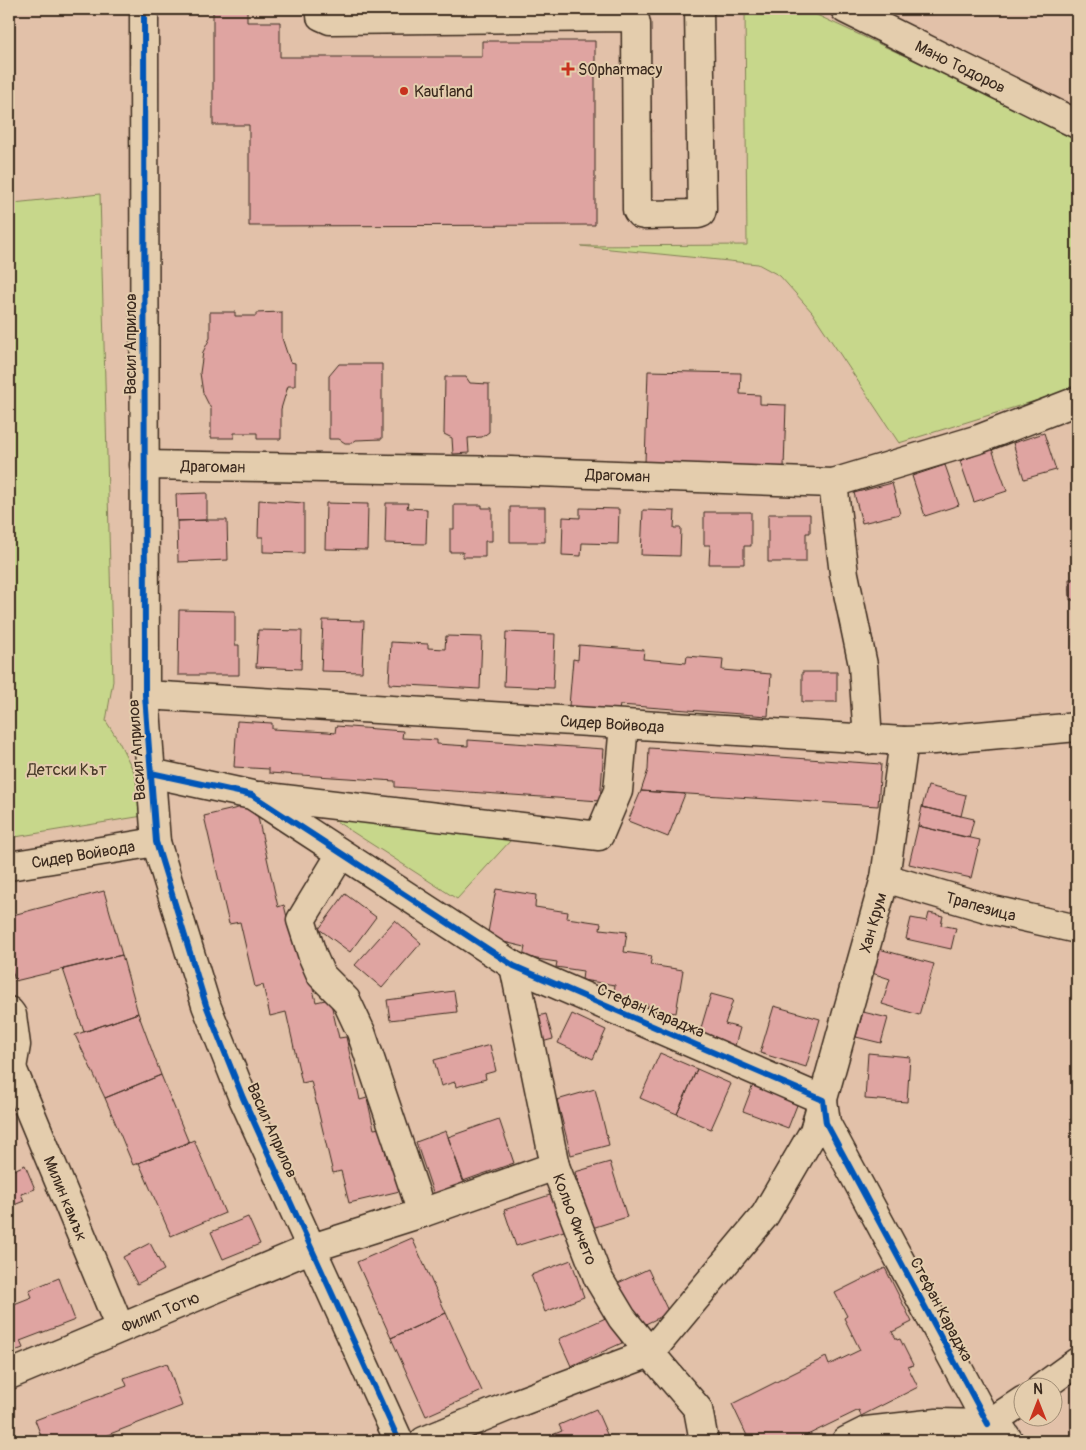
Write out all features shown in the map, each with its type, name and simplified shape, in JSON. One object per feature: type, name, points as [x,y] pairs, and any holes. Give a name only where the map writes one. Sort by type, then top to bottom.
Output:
[{"type":"street","name":"Васил Априлов","points":[[144,9],[145,695],[156,842],[206,1005],[243,1098],[399,1441]]},
{"type":"street","points":[[321,9],[321,16],[325,19],[385,14],[573,13],[631,17],[635,20],[637,210],[640,214],[645,215],[701,214],[699,9]]},
{"type":"street","name":"Мано Тодоров","points":[[845,9],[1077,124]]},
{"type":"street","name":"Драгоман","points":[[144,465],[511,471],[832,483],[979,439],[1077,401]]},
{"type":"street","points":[[832,483],[844,574],[863,665],[868,740]]},
{"type":"street","name":"Сидер Войвода","points":[[145,695],[868,740],[934,740],[1077,727]]},
{"type":"street","points":[[252,795],[599,836],[618,791],[624,725]]},
{"type":"street","name":"Хан Крум","points":[[650,1353],[765,1215],[814,1131],[885,878],[904,741]]},
{"type":"street","name":"Стефан Караджа","points":[[151,774],[252,795],[514,966],[823,1100],[826,1123],[997,1428]]},
{"type":"street","name":"Сидер Войвода","points":[[9,866],[156,842]]},
{"type":"street","points":[[341,854],[301,920],[321,975],[346,1000],[361,1032],[422,1213]]},
{"type":"street","name":"Трапезица","points":[[885,878],[993,910],[1077,929]]},
{"type":"street","name":"Кольо Фичето","points":[[514,966],[555,1166],[598,1278],[622,1318],[698,1409],[704,1441]]},
{"type":"street","points":[[9,1011],[12,1015],[16,1045],[10,1069]]},
{"type":"street","name":"Милин камък","points":[[10,1069],[120,1328]]},
{"type":"street","name":"Филип Тотю","points":[[9,1375],[312,1248],[422,1213],[555,1166]]},
{"type":"street","points":[[424,1441],[512,1405],[650,1353]]},
{"type":"street","points":[[1055,1378],[1077,1362]]},
{"type":"street","points":[[846,1441],[866,1431],[937,1422],[997,1428],[1014,1410]]},
{"type":"green space","points":[[745,9],[804,9],[1077,136],[1077,388],[899,443],[812,312],[780,276],[758,264],[581,246],[747,245]]},
{"type":"green space","name":"Детски Кът","points":[[100,194],[113,681],[106,721],[119,742],[155,814],[9,838],[9,209],[13,203]]},
{"type":"green space","points":[[331,818],[511,840],[457,899]]},
{"type":"building","name":"Kaufland","points":[[213,9],[247,9],[247,22],[280,22],[280,57],[482,57],[482,41],[595,41],[595,225],[249,226],[249,125],[213,125]]},
{"type":"building","points":[[210,312],[235,312],[235,316],[256,316],[256,313],[282,312],[282,338],[290,362],[295,363],[295,386],[288,386],[281,409],[281,439],[257,439],[257,433],[234,433],[234,438],[211,438],[211,409],[203,393],[200,373],[203,352],[210,338]]},
{"type":"building","points":[[339,364],[382,364],[382,439],[356,440],[352,443],[345,443],[339,439],[329,439],[329,376]]},
{"type":"building","points":[[648,371],[741,373],[740,394],[760,395],[760,404],[786,405],[784,468],[645,463]]},
{"type":"building","points":[[445,377],[466,377],[470,383],[489,384],[489,432],[482,437],[468,438],[469,453],[453,454],[452,438],[444,434]]},
{"type":"building","points":[[1044,433],[1056,470],[1024,479],[1013,443]]},
{"type":"building","points":[[992,449],[1007,491],[974,502],[960,461]]},
{"type":"building","points":[[945,465],[959,505],[925,516],[912,476]]},
{"type":"building","points":[[892,483],[900,514],[862,523],[854,493]]},
{"type":"building","points":[[207,493],[207,520],[177,521],[176,494]]},
{"type":"building","points":[[259,500],[304,503],[304,553],[263,552],[263,537],[258,537]]},
{"type":"building","points":[[326,503],[368,504],[367,550],[325,549]]},
{"type":"building","points":[[386,503],[408,503],[407,508],[427,509],[426,544],[385,543]]},
{"type":"building","points":[[454,505],[482,505],[482,508],[492,508],[492,541],[485,541],[485,557],[463,557],[463,552],[450,552],[450,529],[454,529]]},
{"type":"building","points":[[510,507],[545,507],[545,542],[510,542]]},
{"type":"building","points":[[580,508],[619,509],[618,544],[582,543],[581,556],[562,555],[563,517],[580,518]]},
{"type":"building","points":[[643,510],[675,511],[674,528],[681,528],[680,556],[641,555]]},
{"type":"building","points":[[704,512],[751,512],[751,546],[744,546],[744,564],[709,564],[710,545],[704,545]]},
{"type":"building","points":[[768,514],[810,514],[810,533],[806,533],[806,562],[768,562]]},
{"type":"building","points":[[227,520],[228,560],[178,562],[177,521]]},
{"type":"building","points":[[1069,579],[1077,579],[1077,600],[1070,600]]},
{"type":"building","points":[[179,610],[235,611],[235,645],[239,645],[239,675],[178,675]]},
{"type":"building","points":[[323,620],[364,621],[362,672],[321,671]]},
{"type":"building","points":[[258,630],[302,631],[301,669],[256,667]]},
{"type":"building","points":[[506,632],[555,634],[553,688],[504,686]]},
{"type":"building","points":[[446,636],[482,637],[480,689],[389,684],[391,642],[428,644],[428,648],[445,649]]},
{"type":"building","points":[[579,645],[644,650],[643,659],[686,663],[687,656],[723,659],[722,670],[771,674],[768,716],[620,705],[619,710],[569,706],[573,659],[578,660]]},
{"type":"building","points":[[802,672],[837,672],[837,702],[802,702]]},
{"type":"building","points":[[237,721],[272,723],[272,729],[335,733],[336,726],[403,731],[402,738],[437,740],[437,744],[468,746],[468,740],[604,749],[600,801],[395,787],[395,781],[269,773],[269,769],[234,767]]},
{"type":"building","points":[[649,748],[881,764],[878,806],[641,791],[648,770]]},
{"type":"building","points":[[928,786],[966,795],[961,816],[922,807]]},
{"type":"building","points":[[641,791],[685,794],[668,837],[628,821]]},
{"type":"building","points":[[255,804],[278,907],[284,905],[292,938],[296,937],[305,973],[309,972],[316,1002],[330,999],[339,1038],[346,1037],[360,1100],[367,1098],[374,1129],[380,1128],[388,1163],[397,1160],[404,1190],[349,1203],[341,1171],[333,1173],[311,1081],[302,1083],[286,1012],[270,1016],[263,985],[255,987],[240,922],[229,924],[204,816]]},
{"type":"building","points":[[922,807],[974,819],[969,838],[918,826]]},
{"type":"building","points":[[918,826],[980,840],[971,878],[909,864]]},
{"type":"building","points":[[496,889],[536,895],[535,907],[568,912],[567,918],[601,923],[600,929],[627,932],[624,952],[652,956],[650,965],[683,970],[676,1013],[648,1009],[648,1005],[613,1000],[615,985],[582,980],[583,971],[556,967],[557,962],[523,957],[525,947],[487,938]]},
{"type":"building","points":[[104,891],[122,955],[15,981],[9,958],[9,916]]},
{"type":"building","points":[[345,894],[376,917],[350,952],[319,929]]},
{"type":"building","points":[[929,913],[943,916],[941,925],[956,928],[951,949],[906,939],[911,918],[927,921]]},
{"type":"building","points":[[395,920],[421,943],[382,988],[355,965]]},
{"type":"building","points":[[879,949],[934,964],[919,1015],[882,1004],[890,979],[872,973]]},
{"type":"building","points":[[122,955],[138,1013],[84,1032],[63,969]]},
{"type":"building","points":[[454,991],[457,1012],[390,1020],[387,1000]]},
{"type":"building","points":[[711,994],[733,1000],[725,1024],[740,1028],[734,1049],[698,1038]]},
{"type":"building","points":[[774,1006],[820,1019],[806,1067],[760,1053]]},
{"type":"building","points":[[863,1012],[888,1018],[881,1043],[856,1037]]},
{"type":"building","points":[[138,1013],[161,1075],[105,1098],[75,1035]]},
{"type":"building","points":[[546,1014],[553,1039],[538,1043],[531,1018]]},
{"type":"building","points":[[572,1014],[606,1030],[593,1059],[558,1043]]},
{"type":"building","points":[[490,1045],[496,1071],[485,1074],[486,1079],[456,1087],[455,1082],[441,1086],[434,1060]]},
{"type":"building","points":[[660,1053],[697,1069],[677,1114],[640,1098]]},
{"type":"building","points":[[868,1053],[910,1057],[907,1102],[865,1099]]},
{"type":"building","points":[[697,1069],[731,1084],[711,1129],[677,1114]]},
{"type":"building","points":[[161,1075],[189,1143],[133,1165],[105,1098]]},
{"type":"building","points":[[754,1082],[799,1100],[788,1128],[743,1111]]},
{"type":"building","points":[[595,1089],[609,1145],[571,1155],[557,1100]]},
{"type":"building","points":[[499,1119],[514,1163],[463,1181],[448,1137]]},
{"type":"building","points":[[446,1131],[466,1187],[435,1198],[416,1142]]},
{"type":"building","points":[[194,1140],[225,1213],[171,1236],[139,1163]]},
{"type":"building","points":[[610,1162],[627,1217],[592,1228],[575,1172]]},
{"type":"building","points":[[25,1165],[35,1189],[21,1194],[24,1201],[9,1207],[9,1172]]},
{"type":"building","points":[[556,1193],[567,1230],[516,1246],[504,1210]]},
{"type":"building","points":[[248,1217],[260,1244],[223,1259],[211,1232]]},
{"type":"building","points":[[412,1238],[446,1313],[391,1338],[357,1262]]},
{"type":"building","points":[[150,1243],[164,1270],[137,1284],[123,1257]]},
{"type":"building","points":[[571,1260],[584,1297],[545,1312],[531,1275]]},
{"type":"building","points":[[885,1268],[912,1322],[892,1332],[897,1340],[900,1339],[913,1365],[908,1367],[918,1387],[861,1416],[859,1410],[795,1441],[761,1441],[759,1435],[749,1440],[732,1404],[826,1357],[829,1365],[860,1350],[844,1318],[847,1316],[835,1293]]},
{"type":"building","points":[[648,1269],[669,1313],[639,1327],[618,1283]]},
{"type":"building","points":[[59,1278],[75,1320],[20,1341],[23,1348],[9,1353],[9,1306],[32,1297],[29,1290]]},
{"type":"building","points":[[446,1313],[482,1391],[426,1416],[391,1338]]},
{"type":"building","points":[[610,1316],[622,1343],[571,1366],[559,1339]]},
{"type":"building","points":[[167,1363],[182,1406],[92,1441],[43,1441],[35,1420],[127,1386],[124,1378]]},
{"type":"building","points":[[596,1409],[610,1441],[537,1441],[562,1431],[559,1425]]},
{"type":"building","points":[[647,1438],[685,1441],[646,1441]]},
{"type":"cycle path","points":[[144,9],[145,695],[156,842],[206,1005],[243,1098],[399,1441]]},
{"type":"cycle path","points":[[151,773],[252,795],[514,966],[823,1100],[826,1123],[988,1424]]},
{"type":"place","name":"SOpharmacy","points":[[568,69]]},
{"type":"place","name":"Kaufland","points":[[404,91]]}]
